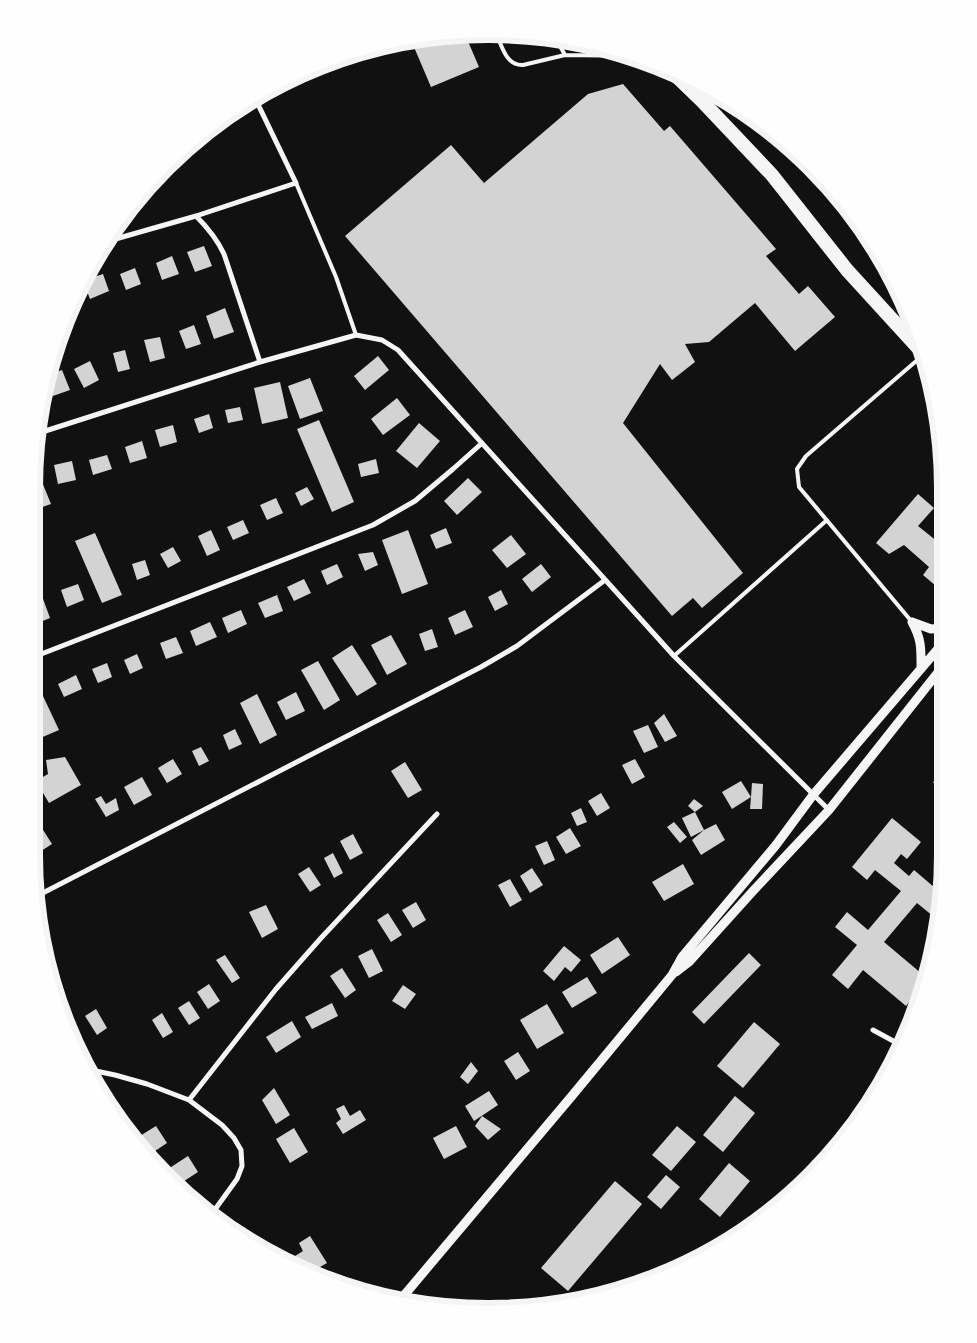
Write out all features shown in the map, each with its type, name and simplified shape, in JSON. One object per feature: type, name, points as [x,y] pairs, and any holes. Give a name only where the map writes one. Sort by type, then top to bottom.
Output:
[{"type":"highway","points":[[708,97],[847,270],[912,341]]},
{"type":"street","points":[[116,239],[196,216],[296,183],[258,104]]},
{"type":"street","points":[[196,216],[216,239],[224,254],[260,362]]},
{"type":"street","points":[[44,431],[260,362],[356,335],[382,340],[398,350],[674,656],[829,810]]},
{"type":"street","points":[[40,654],[372,525],[415,501],[481,444]]},
{"type":"street","points":[[42,893],[481,667],[517,646],[605,580]]},
{"type":"street","points":[[912,622],[931,629],[937,628]]},
{"type":"street","points":[[912,622],[918,633],[921,647],[921,669]]},
{"type":"street","points":[[405,1295],[672,975],[682,958],[776,845],[813,795],[937,650]]},
{"type":"street","points":[[672,975],[689,962],[829,810],[937,674]]},
{"type":"street","points":[[189,1100],[276,988],[437,814]]},
{"type":"street","points":[[873,1030],[896,1042]]},
{"type":"street","points":[[96,1071],[147,1084],[189,1100],[222,1125],[234,1138],[241,1150],[242,1166],[237,1179],[214,1209]]},
{"type":"lane","points":[[499,40],[507,57],[512,64],[517,66],[564,55],[607,56]]},
{"type":"lane","points":[[560,46],[564,55]]},
{"type":"lane","points":[[296,183],[336,277],[356,335]]},
{"type":"lane","points":[[912,622],[800,487],[797,469],[806,456],[918,359]]},
{"type":"lane","points":[[674,656],[827,520]]},
{"type":"building","points":[[468,41],[479,67],[431,87],[414,47]]},
{"type":"building","points":[[623,84],[664,131],[670,126],[776,249],[766,256],[799,294],[808,286],[835,317],[795,351],[755,303],[709,342],[685,344],[695,362],[672,380],[660,364],[623,423],[743,573],[702,608],[693,598],[672,616],[345,236],[451,145],[484,183],[588,94]]},
{"type":"building","points":[[204,246],[212,266],[195,272],[187,252]]},
{"type":"building","points":[[172,256],[179,274],[162,280],[156,263]]},
{"type":"building","points":[[135,268],[141,284],[126,290],[120,274]]},
{"type":"building","points":[[103,274],[109,291],[90,299],[86,289],[93,277]]},
{"type":"building","points":[[225,308],[234,332],[214,339],[206,316]]},
{"type":"building","points":[[194,325],[201,344],[186,349],[179,331]]},
{"type":"building","points":[[160,337],[165,358],[150,362],[144,340]]},
{"type":"building","points":[[125,350],[130,369],[118,372],[113,353]]},
{"type":"building","points":[[378,356],[389,370],[365,390],[354,376]]},
{"type":"building","points":[[90,361],[99,380],[84,388],[74,369]]},
{"type":"building","points":[[62,370],[70,390],[53,396],[51,391],[55,373]]},
{"type":"building","points":[[310,378],[323,411],[300,419],[288,386]]},
{"type":"building","points":[[280,382],[288,418],[262,424],[254,388]]},
{"type":"building","points":[[397,398],[410,415],[383,435],[371,419]]},
{"type":"building","points":[[240,407],[243,420],[228,423],[225,410]]},
{"type":"building","points":[[209,414],[213,428],[199,433],[194,419]]},
{"type":"building","points":[[319,420],[354,502],[332,512],[297,429]]},
{"type":"building","points":[[419,423],[440,441],[417,468],[396,451]]},
{"type":"building","points":[[173,425],[177,442],[160,447],[155,430]]},
{"type":"building","points":[[142,441],[147,458],[130,463],[125,447]]},
{"type":"building","points":[[107,455],[112,469],[93,475],[89,460]]},
{"type":"building","points":[[376,459],[379,473],[361,477],[358,464]]},
{"type":"building","points":[[72,461],[76,480],[58,484],[54,465]]},
{"type":"building","points":[[40,478],[51,504],[40,508]]},
{"type":"building","points":[[468,478],[482,492],[457,515],[444,501]]},
{"type":"building","points":[[307,487],[314,499],[301,506],[295,493]]},
{"type":"building","points":[[918,494],[934,508],[918,526],[937,541],[937,587],[923,575],[929,567],[904,545],[889,554],[876,543]]},
{"type":"building","points":[[276,498],[283,513],[267,520],[260,505]]},
{"type":"building","points":[[243,520],[249,533],[233,540],[227,527]]},
{"type":"building","points":[[446,528],[452,543],[436,549],[430,535]]},
{"type":"building","points":[[211,530],[220,550],[207,556],[198,536]]},
{"type":"building","points":[[408,530],[428,584],[402,594],[382,540]]},
{"type":"building","points":[[95,533],[122,595],[102,603],[75,541]]},
{"type":"building","points":[[511,535],[526,554],[507,568],[492,550]]},
{"type":"building","points":[[173,547],[181,561],[168,568],[160,554]]},
{"type":"building","points":[[373,552],[378,565],[365,571],[358,554]]},
{"type":"building","points":[[145,560],[150,575],[137,580],[132,564]]},
{"type":"building","points":[[337,564],[343,577],[327,585],[321,571]]},
{"type":"building","points":[[541,564],[551,577],[532,592],[522,579]]},
{"type":"building","points":[[304,579],[311,593],[294,601],[287,587]]},
{"type":"building","points":[[78,584],[84,600],[67,607],[61,590]]},
{"type":"building","points":[[501,590],[508,604],[495,611],[488,597]]},
{"type":"building","points":[[277,595],[283,611],[265,618],[258,603]]},
{"type":"building","points":[[42,596],[50,618],[40,622],[40,597]]},
{"type":"building","points":[[241,610],[247,624],[228,633],[222,618]]},
{"type":"building","points":[[465,610],[473,627],[455,635],[448,618]]},
{"type":"building","points":[[210,622],[217,637],[196,646],[190,631]]},
{"type":"building","points":[[432,629],[438,647],[425,651],[419,634]]},
{"type":"building","points":[[391,635],[407,664],[387,675],[371,645]]},
{"type":"building","points":[[176,637],[183,653],[166,659],[160,643]]},
{"type":"building","points":[[352,645],[377,684],[357,696],[332,658]]},
{"type":"building","points":[[137,654],[143,668],[130,674],[124,660]]},
{"type":"building","points":[[318,661],[340,700],[324,710],[301,670]]},
{"type":"building","points":[[107,663],[112,677],[98,683],[92,669]]},
{"type":"building","points":[[76,675],[82,689],[64,697],[58,684]]},
{"type":"building","points":[[40,690],[59,730],[40,738]]},
{"type":"building","points":[[296,692],[305,711],[286,720],[277,702]]},
{"type":"building","points":[[257,694],[277,735],[260,744],[240,703]]},
{"type":"building","points":[[664,714],[677,736],[665,742],[654,723]]},
{"type":"building","points":[[648,725],[658,747],[644,753],[633,731]]},
{"type":"building","points":[[235,729],[242,744],[229,750],[223,735]]},
{"type":"building","points":[[201,747],[209,761],[199,766],[192,751]]},
{"type":"building","points":[[65,757],[81,785],[49,803],[40,788],[40,779],[48,774],[46,760]]},
{"type":"building","points":[[173,759],[182,774],[167,783],[158,768]]},
{"type":"building","points":[[635,759],[645,777],[632,784],[622,765]]},
{"type":"building","points":[[405,762],[422,790],[408,798],[391,771]]},
{"type":"building","points":[[142,777],[152,795],[134,805],[124,787]]},
{"type":"building","points":[[937,779],[937,788],[933,782]]},
{"type":"building","points":[[741,781],[751,797],[732,809],[722,792]]},
{"type":"building","points":[[752,783],[763,784],[762,809],[750,809]]},
{"type":"building","points":[[601,793],[610,808],[597,816],[588,801]]},
{"type":"building","points":[[101,796],[106,804],[116,798],[119,810],[106,817],[95,799]]},
{"type":"building","points":[[694,799],[703,806],[695,812],[688,806]]},
{"type":"building","points":[[581,808],[587,822],[577,826],[571,813]]},
{"type":"building","points":[[695,812],[704,830],[691,837],[682,818]]},
{"type":"building","points":[[892,818],[921,842],[907,859],[901,854],[894,863],[909,876],[914,870],[936,888],[933,916],[917,903],[884,942],[921,973],[914,996],[906,1006],[863,970],[848,989],[832,975],[857,945],[835,927],[847,912],[868,930],[901,891],[875,870],[867,880],[852,867]]},
{"type":"building","points":[[674,822],[687,837],[680,843],[667,827]]},
{"type":"building","points":[[716,824],[725,840],[701,855],[692,840],[704,830]]},
{"type":"building","points":[[40,825],[52,844],[40,852]]},
{"type":"building","points":[[570,828],[581,846],[566,854],[556,837]]},
{"type":"building","points":[[353,834],[363,853],[350,860],[340,841]]},
{"type":"building","points":[[547,841],[555,860],[544,865],[535,846]]},
{"type":"building","points":[[333,853],[343,873],[334,878],[324,858]]},
{"type":"building","points":[[683,864],[694,884],[664,901],[652,882]]},
{"type":"building","points":[[309,867],[321,885],[310,892],[298,874]]},
{"type":"building","points":[[532,868],[543,885],[530,893],[520,876]]},
{"type":"building","points":[[510,879],[522,900],[510,907],[498,885]]},
{"type":"building","points":[[416,902],[426,920],[413,928],[402,910]]},
{"type":"building","points":[[266,905],[278,929],[262,938],[249,912]]},
{"type":"building","points":[[388,913],[402,935],[391,942],[377,920]]},
{"type":"building","points":[[618,937],[630,955],[602,974],[590,955]]},
{"type":"building","points":[[564,946],[581,960],[571,972],[565,967],[554,981],[543,971]]},
{"type":"building","points":[[372,949],[383,971],[369,978],[358,956]]},
{"type":"building","points":[[749,953],[761,965],[704,1024],[692,1012]]},
{"type":"building","points":[[225,955],[240,978],[232,983],[216,960]]},
{"type":"building","points":[[342,968],[356,990],[345,998],[330,976]]},
{"type":"building","points":[[587,977],[597,993],[572,1008],[562,992]]},
{"type":"building","points":[[209,984],[220,1001],[208,1009],[197,992]]},
{"type":"building","points":[[403,985],[416,994],[405,1009],[392,1001]]},
{"type":"building","points":[[189,1001],[200,1018],[189,1025],[178,1008]]},
{"type":"building","points":[[332,1003],[338,1016],[312,1029],[305,1017]]},
{"type":"building","points":[[547,1004],[564,1033],[537,1049],[520,1020]]},
{"type":"building","points":[[96,1009],[107,1028],[97,1035],[85,1016]]},
{"type":"building","points":[[162,1013],[173,1032],[163,1038],[152,1020]]},
{"type":"building","points":[[292,1021],[301,1037],[276,1053],[266,1037]]},
{"type":"building","points":[[754,1022],[780,1044],[743,1088],[717,1066]]},
{"type":"building","points":[[518,1052],[530,1071],[516,1080],[504,1061]]},
{"type":"building","points":[[471,1062],[478,1071],[468,1084],[460,1077]]},
{"type":"building","points":[[274,1088],[290,1115],[276,1124],[262,1100]]},
{"type":"building","points":[[489,1091],[498,1105],[474,1121],[465,1106]]},
{"type":"building","points":[[735,1096],[755,1113],[723,1152],[703,1135]]},
{"type":"building","points":[[344,1105],[350,1116],[360,1110],[366,1120],[343,1134],[336,1123],[341,1119],[336,1109]]},
{"type":"building","points":[[482,1116],[501,1129],[488,1140],[475,1126]]},
{"type":"building","points":[[156,1126],[167,1143],[153,1152],[140,1136]]},
{"type":"building","points":[[456,1126],[467,1147],[444,1159],[433,1138]]},
{"type":"building","points":[[677,1126],[696,1142],[671,1171],[652,1155]]},
{"type":"building","points":[[294,1128],[308,1152],[290,1163],[276,1139]]},
{"type":"building","points":[[188,1156],[198,1172],[182,1182],[168,1169]]},
{"type":"building","points":[[729,1163],[750,1181],[720,1217],[699,1199]]},
{"type":"building","points":[[666,1175],[680,1187],[661,1209],[647,1197]]},
{"type":"building","points":[[615,1181],[642,1204],[568,1291],[541,1268]]},
{"type":"building","points":[[744,1223],[713,1243],[678,1261]]},
{"type":"building","points":[[310,1236],[327,1263],[317,1269],[310,1266],[308,1262],[305,1264],[297,1260],[295,1256],[303,1251],[299,1243]]}]
